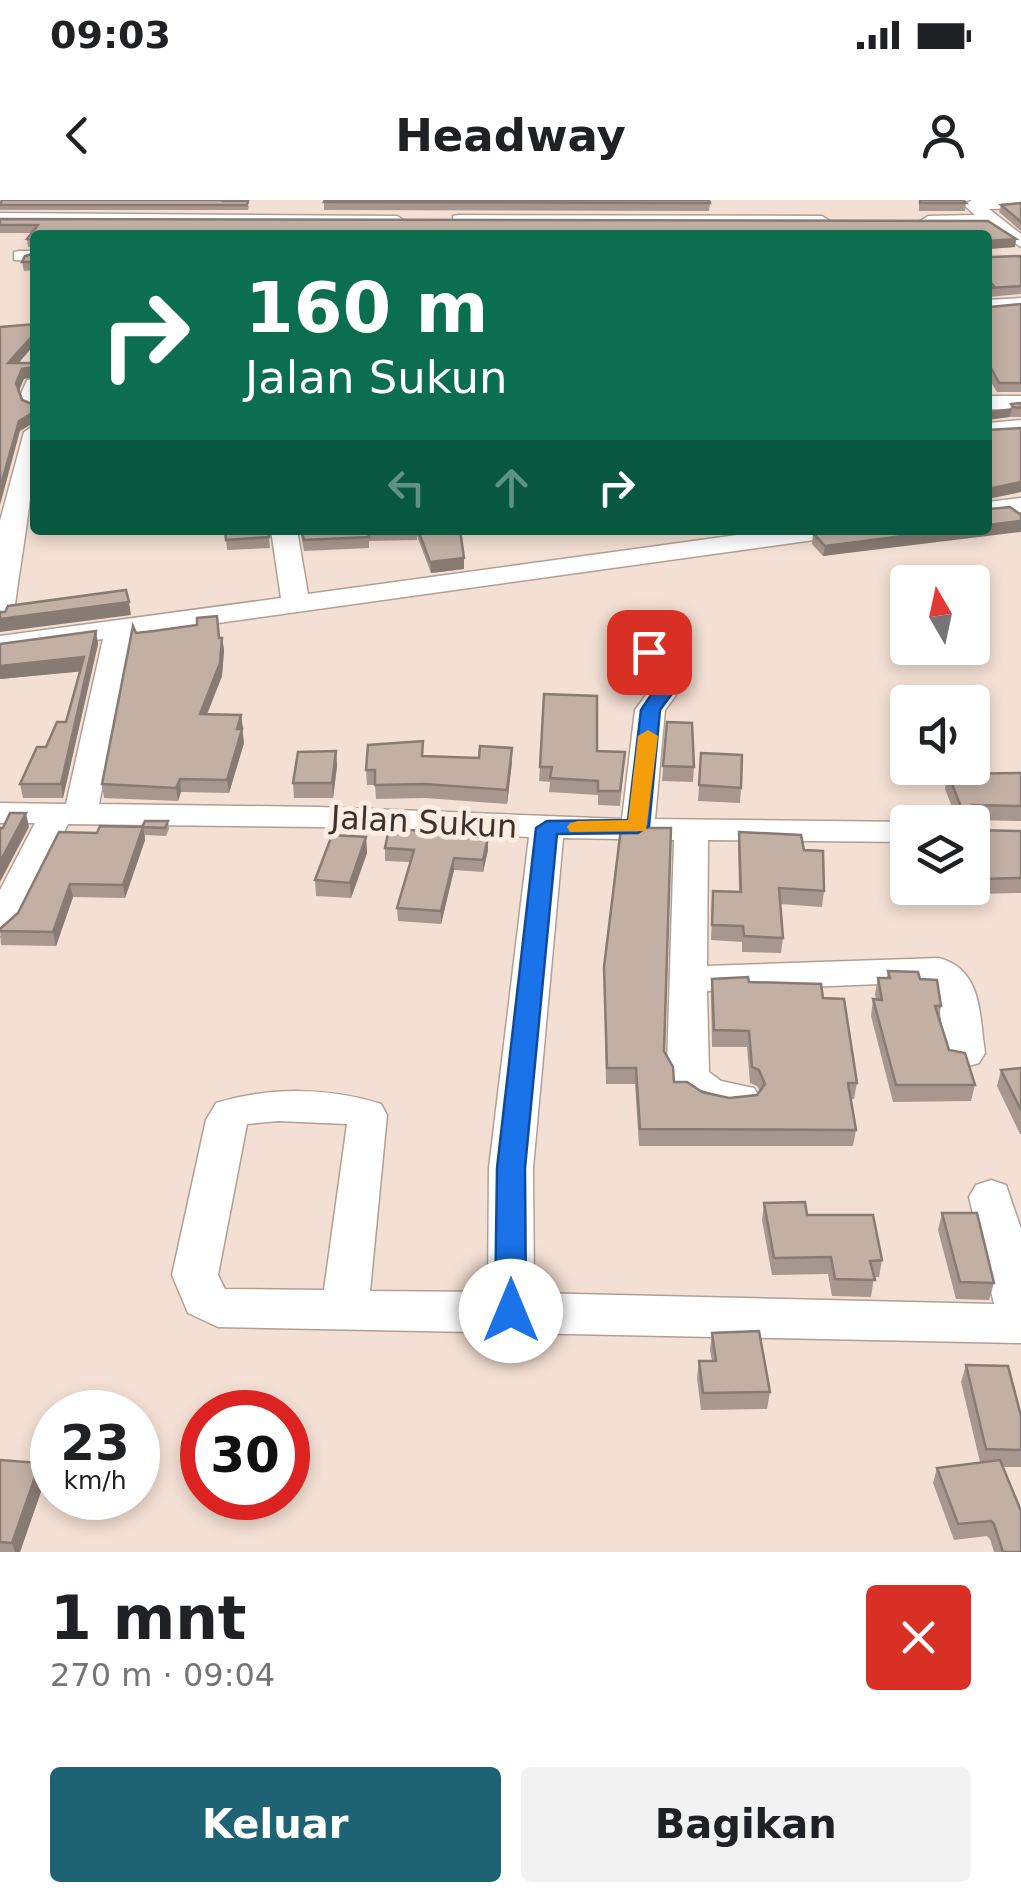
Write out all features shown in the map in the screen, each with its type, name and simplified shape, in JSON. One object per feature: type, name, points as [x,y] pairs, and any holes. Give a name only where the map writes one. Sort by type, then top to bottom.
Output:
[{"type":"street","points":[[969,203],[1021,203]]},
{"type":"street","points":[[969,203],[1006,226],[1021,242]]},
{"type":"street","points":[[0,218],[347,218],[356,214],[412,220]]},
{"type":"street","points":[[166,230],[175,219]]},
{"type":"street","points":[[432,220],[848,221]]},
{"type":"street","points":[[910,221],[1006,226]]},
{"type":"street","points":[[992,303],[1021,304]]},
{"type":"street","points":[[992,403],[1021,403]]},
{"type":"street","points":[[992,430],[1021,427]]},
{"type":"street","points":[[0,612],[13,518],[30,452]]},
{"type":"street","points":[[992,509],[1021,505]]},
{"type":"street","points":[[285,535],[296,605]]},
{"type":"street","points":[[0,645],[790,535]]},
{"type":"street","points":[[0,925],[69,814],[119,629]]},
{"type":"street","points":[[631,641],[649,652],[661,695],[650,710],[638,826]]},
{"type":"street","name":"Jalan Sukun","points":[[0,813],[319,817],[547,828],[890,832]]},
{"type":"street","points":[[692,827],[686,1067],[691,1082],[700,1089],[739,1098]]},
{"type":"street","points":[[511,1311],[511,1168],[547,828]]},
{"type":"street","points":[[688,979],[939,970],[954,984],[965,1053]]},
{"type":"street","points":[[345,1307],[366,1115],[347,1109],[258,1108],[231,1113],[195,1275],[204,1300],[218,1308],[345,1307],[1021,1322],[991,1197]]},
{"type":"building","points":[[2,200],[248,201],[247,205],[0,205]]},
{"type":"building","points":[[709,200],[710,203],[324,202]]},
{"type":"building","points":[[963,200],[966,203],[920,203]]},
{"type":"building","points":[[1021,203],[1021,222],[1001,205]]},
{"type":"building","points":[[0,219],[988,221],[1016,239],[992,241],[992,230],[34,230],[38,225],[0,225]]},
{"type":"building","points":[[1021,256],[1021,286],[994,286],[992,257]]},
{"type":"building","points":[[1021,304],[1021,383],[999,383],[992,370],[992,307]]},
{"type":"building","points":[[30,324],[30,339],[8,363],[30,363],[30,368],[22,369],[16,383],[22,400],[30,403],[30,414],[19,421],[0,488],[0,327]]},
{"type":"building","points":[[1021,428],[1021,482],[992,488],[992,430]]},
{"type":"building","points":[[1010,507],[1021,515],[1021,521],[992,525],[992,509]]},
{"type":"building","points":[[226,535],[269,537],[226,540]]},
{"type":"building","points":[[302,535],[369,537],[304,540]]},
{"type":"building","points":[[420,535],[461,535],[464,558],[430,562]]},
{"type":"building","points":[[815,535],[911,535],[825,546]]},
{"type":"building","points":[[126,590],[129,602],[0,619],[0,612],[8,606]]},
{"type":"building","points":[[217,616],[222,638],[220,663],[200,714],[241,715],[237,729],[242,729],[227,780],[180,779],[176,788],[102,784],[133,626],[136,633],[154,631],[197,625],[197,618]]},
{"type":"building","points":[[96,631],[61,784],[20,784],[37,747],[46,747],[57,722],[66,722],[84,657],[0,666],[0,644]]},
{"type":"building","points":[[544,694],[597,696],[597,751],[625,752],[620,791],[598,791],[598,781],[550,778],[552,767],[540,767]]},
{"type":"building","points":[[667,722],[692,723],[694,767],[663,766]]},
{"type":"building","points":[[423,741],[422,756],[479,758],[480,746],[512,748],[507,790],[375,785],[375,770],[366,770],[368,745]]},
{"type":"building","points":[[336,751],[332,783],[293,783],[298,752]]},
{"type":"building","points":[[701,753],[742,755],[741,788],[699,785]]},
{"type":"building","points":[[990,773],[1021,773],[1021,806],[960,805],[952,785],[990,785]]},
{"type":"building","points":[[10,813],[26,813],[0,862],[0,828]]},
{"type":"building","points":[[145,821],[168,821],[165,828],[142,827]]},
{"type":"building","points":[[100,826],[143,827],[123,885],[70,884],[53,932],[0,931],[18,913],[59,832],[97,833]]},
{"type":"building","points":[[389,828],[488,837],[483,860],[454,858],[441,911],[397,908],[414,850],[385,848]]},
{"type":"building","points":[[621,828],[671,828],[664,1051],[673,1067],[674,1082],[687,1082],[702,1092],[729,1098],[757,1095],[765,1084],[759,1070],[752,1067],[749,1031],[714,1030],[712,979],[748,977],[749,982],[821,984],[823,998],[844,999],[857,1083],[848,1083],[856,1130],[640,1129],[636,1068],[607,1068],[604,967]]},
{"type":"building","points":[[990,830],[1021,831],[1021,878],[990,879]]},
{"type":"building","points":[[739,832],[801,835],[804,850],[823,851],[824,891],[779,888],[783,938],[744,936],[743,926],[712,925],[713,891],[741,892]]},
{"type":"building","points":[[332,835],[366,837],[350,883],[315,880]]},
{"type":"building","points":[[888,971],[918,972],[920,979],[937,980],[941,1006],[935,1006],[949,1050],[965,1053],[975,1085],[896,1085],[873,999],[882,1000],[878,978],[890,978]]},
{"type":"building","points":[[1021,1068],[1021,1110],[1001,1070]]},
{"type":"building","points":[[805,1202],[807,1215],[873,1215],[882,1260],[870,1261],[875,1280],[835,1279],[831,1257],[774,1258],[764,1203]]},
{"type":"building","points":[[942,1213],[977,1213],[994,1283],[960,1282]]},
{"type":"building","points":[[759,1331],[770,1392],[703,1393],[699,1361],[716,1361],[712,1333]]},
{"type":"building","points":[[966,1365],[1008,1366],[1021,1416],[1021,1450],[986,1449]]},
{"type":"building","points":[[0,1460],[30,1462],[30,1492],[12,1543],[0,1542]]},
{"type":"building","points":[[1000,1460],[1021,1511],[1021,1552],[1003,1552],[991,1521],[958,1524],[937,1468]]},
{"type":"slow traffic","points":[[578,827],[638,826],[648,736]]},
{"type":"route","points":[[511,1311],[511,1168],[547,828],[638,826],[650,710],[661,695],[649,652]]}]
